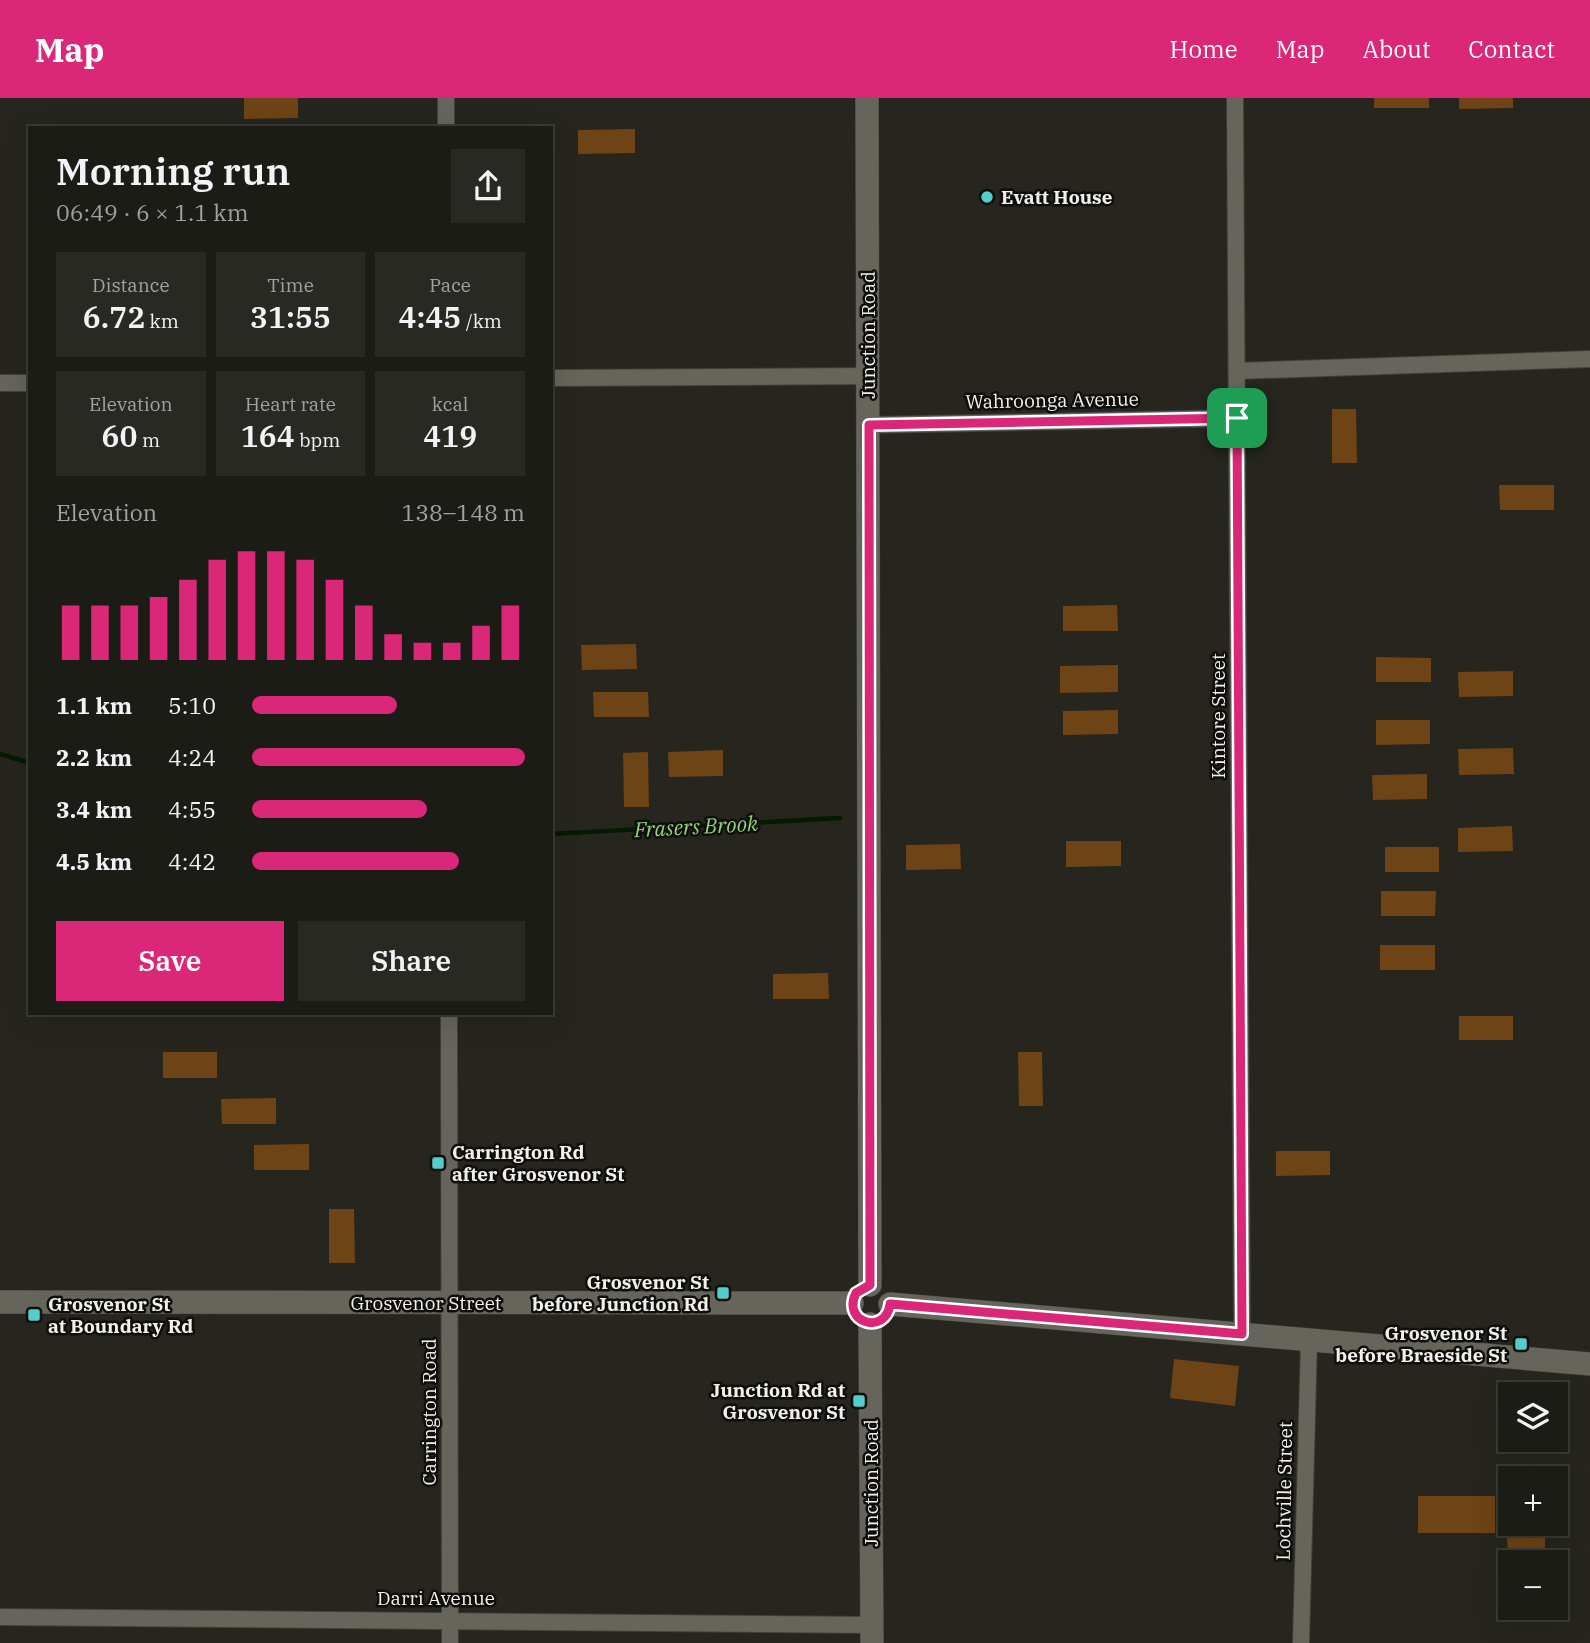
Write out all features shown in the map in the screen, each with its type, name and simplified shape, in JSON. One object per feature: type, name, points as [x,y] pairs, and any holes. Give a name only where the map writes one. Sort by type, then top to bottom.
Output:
[{"type":"main road","name":"Junction Road","points":[[867,98],[870,1285]]},
{"type":"main road","points":[[870,1285],[884,1291],[890,1304],[884,1319],[870,1324],[856,1317],[852,1303],[856,1293],[870,1285]]},
{"type":"main road","name":"Grosvenor Street","points":[[0,1302],[852,1303]]},
{"type":"main road","points":[[890,1304],[1590,1364]]},
{"type":"main road","name":"Junction Road","points":[[870,1324],[872,1634]]},
{"type":"street","points":[[446,98],[446,126]]},
{"type":"street","name":"Kintore Street","points":[[1235,98],[1242,1334]]},
{"type":"street","points":[[1237,371],[1590,359]]},
{"type":"street","points":[[553,378],[868,376]]},
{"type":"street","points":[[0,383],[28,383]]},
{"type":"street","name":"Wahroonga Avenue","points":[[869,425],[1237,418]]},
{"type":"street","name":"Carrington Road","points":[[449,1015],[450,1643]]},
{"type":"street","name":"Lochville Street","points":[[1301,1643],[1309,1340]]},
{"type":"street","name":"Darri Avenue","points":[[0,1617],[450,1619],[872,1634]]},
{"type":"shaded area","points":[[244,98],[298,98],[298,118],[244,119]]},
{"type":"shaded area","points":[[1374,98],[1429,98],[1429,108],[1374,108]]},
{"type":"shaded area","points":[[1459,98],[1513,98],[1513,108],[1459,109]]},
{"type":"shaded area","points":[[635,129],[635,153],[578,154],[578,130]]},
{"type":"shaded area","points":[[1332,409],[1356,409],[1357,463],[1332,463]]},
{"type":"shaded area","points":[[1499,485],[1554,485],[1554,510],[1500,510]]},
{"type":"shaded area","points":[[1117,605],[1118,631],[1063,631],[1063,606]]},
{"type":"shaded area","points":[[636,644],[637,669],[582,670],[581,645]]},
{"type":"shaded area","points":[[1376,657],[1431,658],[1431,682],[1376,682]]},
{"type":"shaded area","points":[[1118,665],[1118,692],[1060,693],[1060,666]]},
{"type":"shaded area","points":[[1513,671],[1513,696],[1459,697],[1458,672]]},
{"type":"shaded area","points":[[593,692],[648,692],[649,717],[594,717]]},
{"type":"shaded area","points":[[1118,710],[1118,734],[1063,735],[1063,711]]},
{"type":"shaded area","points":[[1376,720],[1430,720],[1430,744],[1376,745]]},
{"type":"shaded area","points":[[1513,748],[1514,774],[1459,775],[1458,749]]},
{"type":"shaded area","points":[[723,750],[723,776],[669,777],[668,752]]},
{"type":"shaded area","points":[[648,752],[649,807],[624,807],[623,753]]},
{"type":"shaded area","points":[[1427,774],[1427,799],[1373,800],[1372,775]]},
{"type":"shaded area","points":[[1512,826],[1513,851],[1458,852],[1458,828]]},
{"type":"shaded area","points":[[1066,841],[1121,841],[1121,866],[1066,867]]},
{"type":"shaded area","points":[[960,844],[961,869],[906,870],[906,845]]},
{"type":"shaded area","points":[[1385,847],[1439,847],[1439,872],[1385,872]]},
{"type":"shaded area","points":[[1381,891],[1436,891],[1435,916],[1381,916]]},
{"type":"shaded area","points":[[1380,945],[1435,945],[1435,970],[1380,970]]},
{"type":"shaded area","points":[[828,973],[829,999],[773,999],[773,974]]},
{"type":"shaded area","points":[[1459,1016],[1513,1016],[1513,1040],[1459,1040]]},
{"type":"shaded area","points":[[163,1052],[217,1052],[217,1078],[163,1078]]},
{"type":"shaded area","points":[[1018,1052],[1042,1052],[1043,1106],[1019,1106]]},
{"type":"shaded area","points":[[276,1098],[276,1124],[222,1124],[221,1099]]},
{"type":"shaded area","points":[[309,1144],[309,1170],[254,1170],[254,1145]]},
{"type":"shaded area","points":[[1276,1151],[1330,1151],[1330,1175],[1276,1176]]},
{"type":"shaded area","points":[[329,1209],[354,1209],[355,1263],[329,1263]]},
{"type":"shaded area","points":[[1174,1359],[1239,1366],[1235,1406],[1170,1398]]},
{"type":"shaded area","points":[[1418,1496],[1495,1496],[1495,1533],[1418,1533]]},
{"type":"shaded area","points":[[1507,1536],[1545,1536],[1545,1550],[1508,1550]]},
{"type":"waterway","name":"Frasers Brook","points":[[0,754],[28,762]]},
{"type":"waterway","name":"Frasers Brook","points":[[553,834],[840,818]]},
{"type":"place","name":"Evatt House","points":[[987,197]]},
{"type":"place","name":"Carrington Rd after Grosvenor St","points":[[438,1163]]},
{"type":"place","name":"Grosvenor St before Junction Rd","points":[[723,1293]]},
{"type":"place","name":"Grosvenor St at Boundary Rd","points":[[34,1315]]},
{"type":"place","name":"Grosvenor St before Braeside St","points":[[1521,1344]]},
{"type":"place","name":"Junction Rd at Grosvenor St","points":[[859,1401]]},
{"type":"route","points":[[1237,418],[1242,1334],[890,1304],[888,1314],[880,1322],[870,1324],[860,1321],[852,1308],[853,1298],[860,1289],[870,1285],[869,425],[1237,418]]}]
